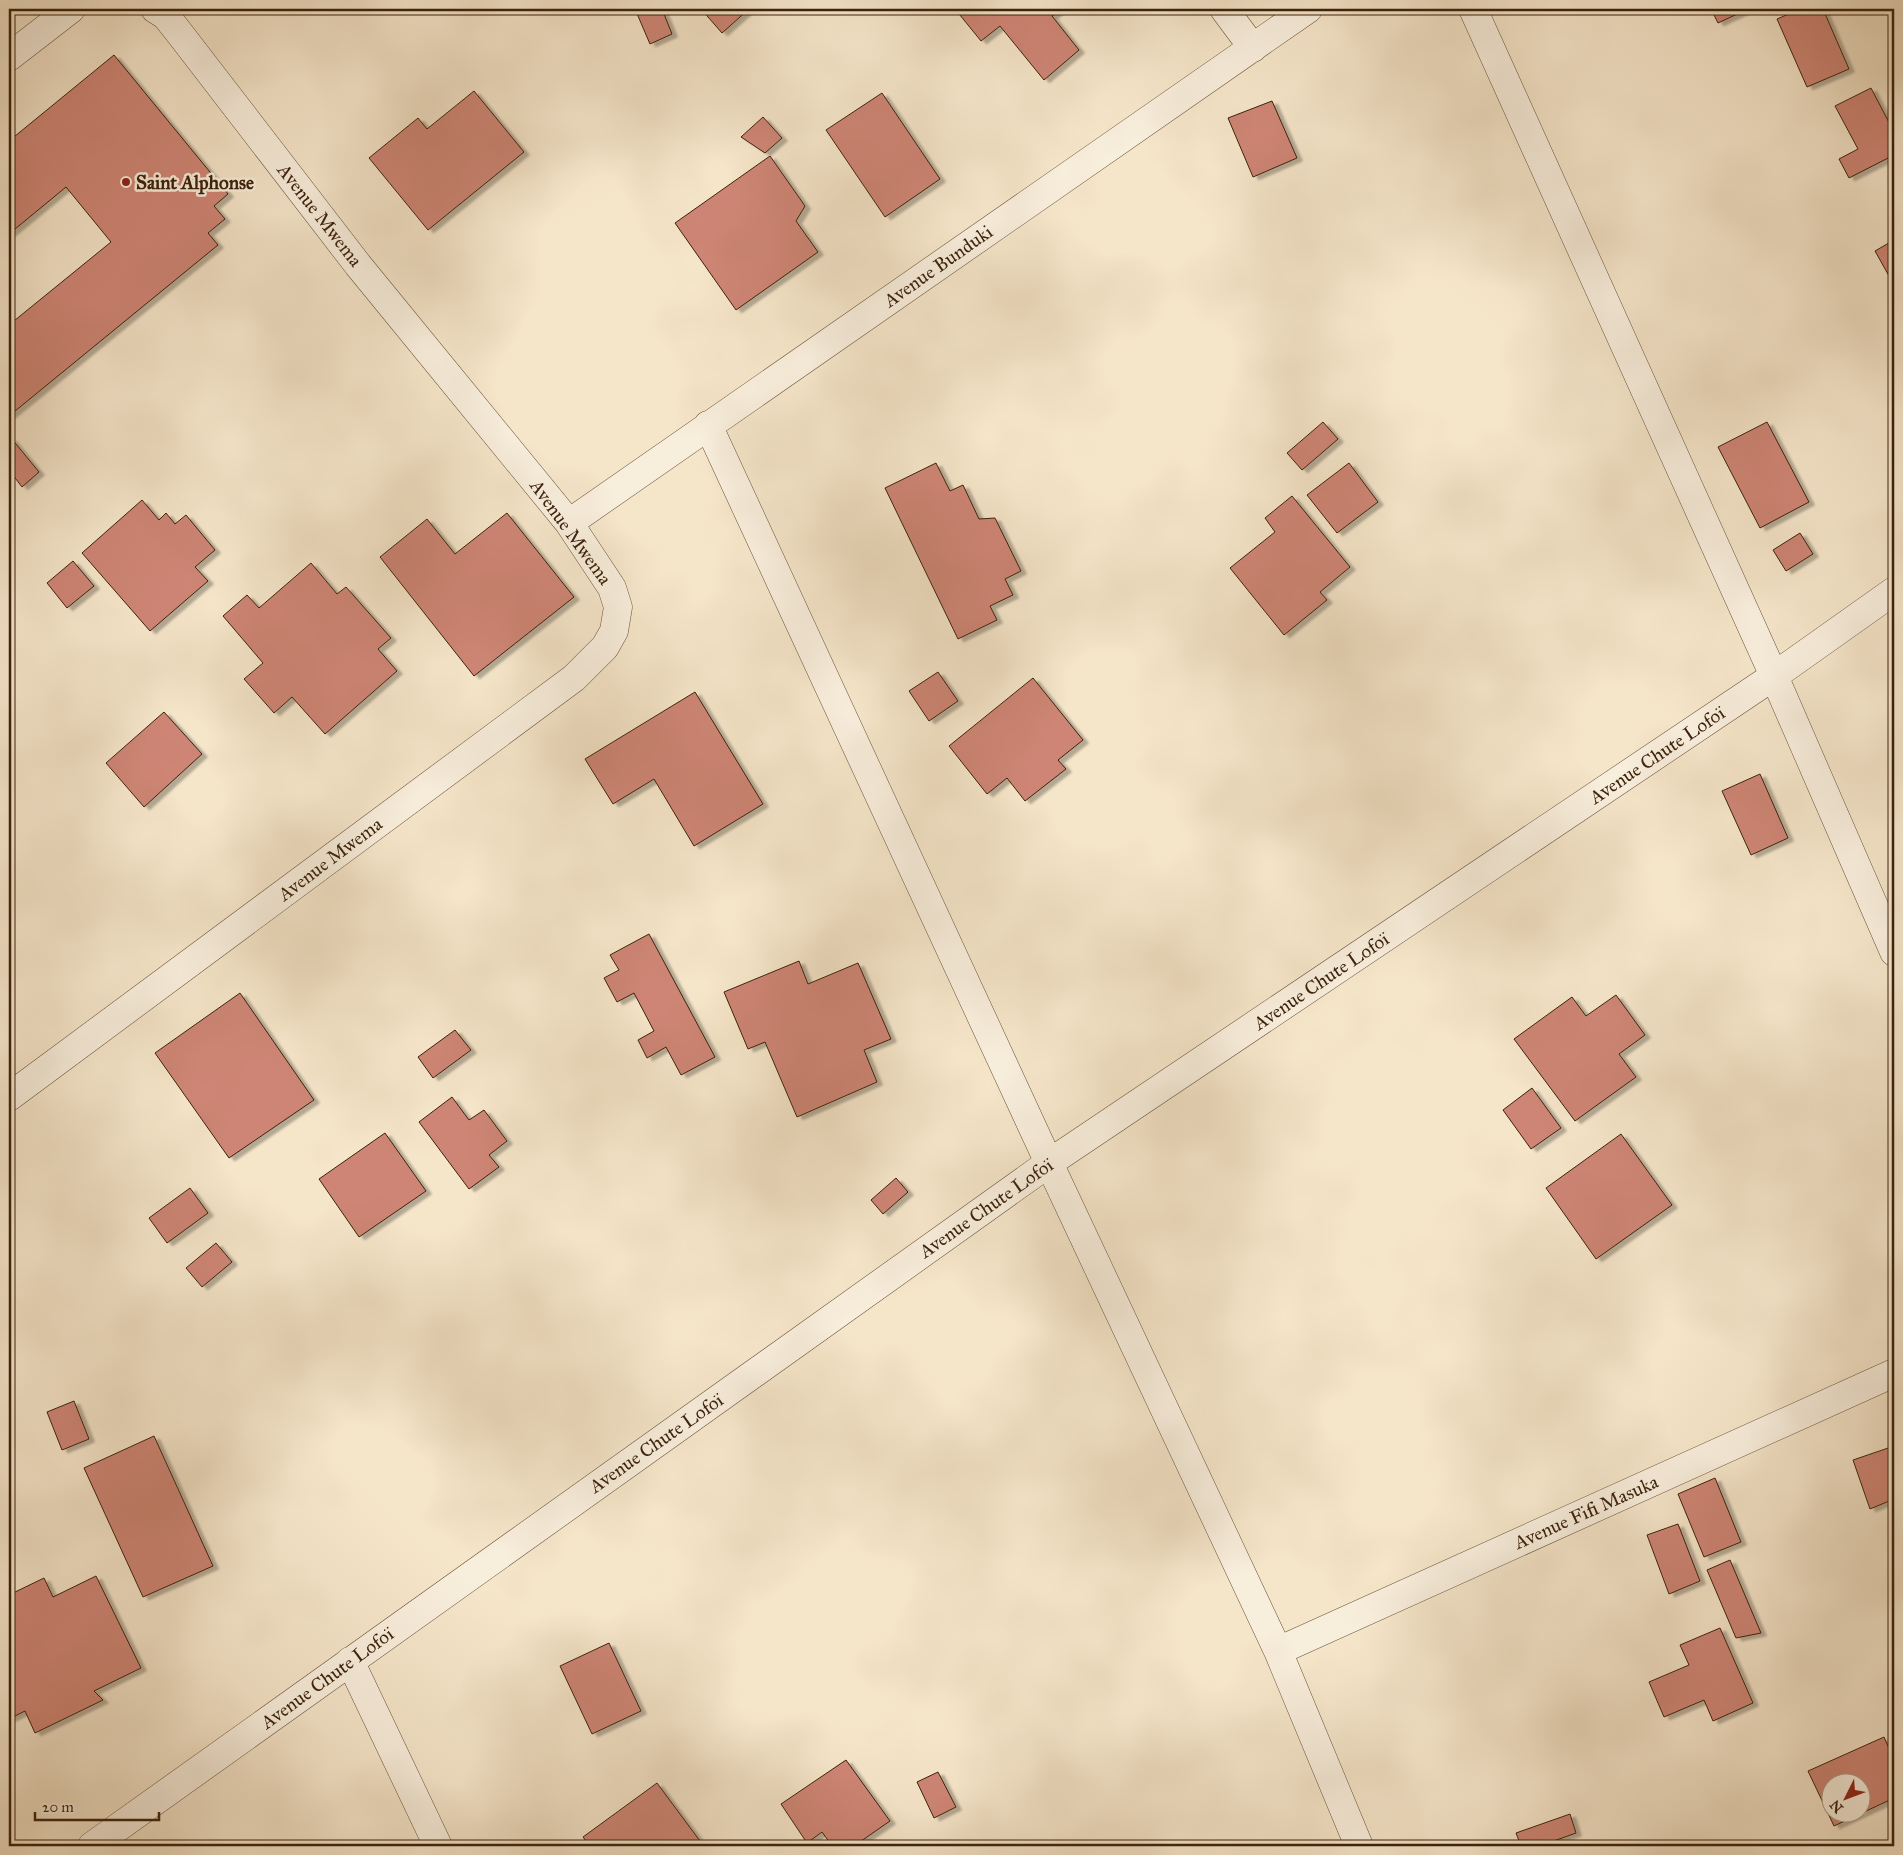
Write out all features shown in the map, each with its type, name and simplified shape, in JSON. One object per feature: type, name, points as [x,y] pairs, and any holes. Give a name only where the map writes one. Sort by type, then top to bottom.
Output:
[{"type":"street","points":[[9,57],[71,9]]},
{"type":"street","name":"Avenue Mwema","points":[[9,1097],[574,678],[605,647],[614,631],[618,607],[612,588],[569,523],[358,265],[166,16],[155,9]]},
{"type":"street","points":[[1224,9],[1254,48]]},
{"type":"street","name":"Avenue Bunduki","points":[[569,523],[1308,9]]},
{"type":"street","points":[[1473,9],[1774,676],[1894,952]]},
{"type":"street","points":[[708,425],[1049,1163],[1278,1651],[1359,1846]]},
{"type":"street","name":"Avenue Chute Lofoï","points":[[92,1846],[1049,1163],[1774,676],[1894,590]]},
{"type":"street","name":"Avenue Fifi Masuka","points":[[1278,1651],[1894,1373]]},
{"type":"street","points":[[350,1661],[438,1846]]},
{"type":"building","points":[[635,9],[662,9],[672,34],[650,44]]},
{"type":"building","points":[[701,9],[749,9],[722,33]]},
{"type":"building","points":[[955,9],[1061,9],[1052,16],[1079,50],[1044,80],[1000,26],[981,41]]},
{"type":"building","points":[[1711,9],[1748,9],[1718,23]]},
{"type":"building","points":[[1789,9],[1823,9],[1849,69],[1807,87],[1777,19],[1791,13]]},
{"type":"building","points":[[114,55],[228,194],[214,206],[225,219],[208,233],[218,245],[9,416],[9,325],[111,242],[66,187],[9,234],[9,141]]},
{"type":"building","points":[[1871,88],[1894,132],[1894,155],[1849,178],[1839,159],[1858,149],[1835,106]]},
{"type":"building","points":[[474,91],[524,152],[428,230],[369,158],[418,118],[427,129]]},
{"type":"building","points":[[882,93],[940,179],[885,217],[826,130]]},
{"type":"building","points":[[1272,101],[1297,158],[1253,177],[1228,118]]},
{"type":"building","points":[[763,117],[782,138],[765,153],[741,137]]},
{"type":"building","points":[[770,156],[805,206],[796,221],[818,252],[736,310],[675,223]]},
{"type":"building","points":[[1894,240],[1894,285],[1875,251]]},
{"type":"building","points":[[1323,422],[1338,439],[1302,470],[1287,453]]},
{"type":"building","points":[[1767,422],[1809,502],[1760,528],[1718,447]]},
{"type":"building","points":[[11,438],[39,472],[22,487],[9,470],[9,441]]},
{"type":"building","points":[[936,463],[950,491],[963,485],[979,519],[995,518],[1021,571],[1005,579],[1013,595],[990,606],[997,620],[958,639],[885,488]]},
{"type":"building","points":[[1349,463],[1378,502],[1337,533],[1307,495]]},
{"type":"building","points":[[1292,496],[1350,567],[1320,592],[1327,600],[1284,635],[1230,568],[1275,532],[1265,518]]},
{"type":"building","points":[[142,500],[159,520],[166,513],[175,524],[186,515],[215,550],[195,567],[208,581],[150,631],[82,553]]},
{"type":"building","points":[[507,513],[574,597],[474,676],[380,557],[427,519],[455,554]]},
{"type":"building","points":[[1800,533],[1813,554],[1786,571],[1773,550]]},
{"type":"building","points":[[73,561],[94,586],[67,608],[47,583]]},
{"type":"building","points":[[311,563],[337,594],[346,587],[391,638],[378,649],[397,671],[325,734],[292,697],[274,713],[244,679],[263,663],[223,616],[247,595],[259,608]]},
{"type":"building","points":[[938,672],[958,701],[929,721],[909,691]]},
{"type":"building","points":[[1033,678],[1083,740],[1058,760],[1066,769],[1025,801],[1007,778],[987,794],[949,746]]},
{"type":"building","points":[[695,692],[763,804],[694,846],[654,779],[613,804],[585,759]]},
{"type":"building","points":[[164,712],[202,754],[144,807],[106,763]]},
{"type":"building","points":[[1760,774],[1788,838],[1751,855],[1722,791]]},
{"type":"building","points":[[649,934],[715,1057],[681,1075],[666,1047],[647,1058],[638,1040],[654,1031],[634,993],[617,1002],[604,978],[619,970],[610,955]]},
{"type":"building","points":[[799,961],[808,984],[858,963],[891,1039],[864,1050],[877,1082],[797,1117],[765,1042],[748,1049],[724,992]]},
{"type":"building","points":[[240,993],[314,1100],[229,1158],[155,1053]]},
{"type":"building","points":[[1616,995],[1645,1035],[1619,1054],[1636,1077],[1575,1121],[1514,1039],[1572,997],[1586,1016]]},
{"type":"building","points":[[455,1030],[471,1050],[433,1078],[418,1057]]},
{"type":"building","points":[[1532,1088],[1561,1128],[1531,1149],[1503,1110]]},
{"type":"building","points":[[452,1097],[469,1120],[484,1110],[507,1141],[489,1155],[499,1167],[469,1189],[419,1122]]},
{"type":"building","points":[[385,1133],[426,1191],[359,1237],[319,1179]]},
{"type":"building","points":[[1621,1134],[1672,1205],[1596,1259],[1546,1188]]},
{"type":"building","points":[[896,1178],[908,1192],[883,1214],[871,1200]]},
{"type":"building","points":[[190,1188],[208,1213],[167,1243],[149,1218]]},
{"type":"building","points":[[216,1243],[232,1262],[202,1287],[186,1268]]},
{"type":"building","points":[[74,1401],[89,1439],[62,1450],[47,1412]]},
{"type":"building","points":[[154,1436],[213,1566],[143,1597],[84,1468]]},
{"type":"building","points":[[1894,1446],[1894,1499],[1870,1509],[1853,1460]]},
{"type":"building","points":[[1715,1478],[1741,1542],[1704,1557],[1678,1494]]},
{"type":"building","points":[[1678,1524],[1700,1581],[1669,1594],[1647,1535]]},
{"type":"building","points":[[1730,1560],[1761,1633],[1736,1638],[1707,1570]]},
{"type":"building","points":[[96,1576],[141,1668],[94,1691],[103,1700],[35,1733],[25,1711],[9,1719],[9,1595],[44,1578],[53,1597]]},
{"type":"building","points":[[1720,1628],[1753,1703],[1713,1721],[1704,1700],[1664,1717],[1649,1682],[1689,1665],[1680,1645]]},
{"type":"building","points":[[609,1643],[641,1711],[592,1734],[560,1666]]},
{"type":"building","points":[[1884,1737],[1894,1760],[1894,1798],[1870,1809],[1870,1772],[1820,1772],[1820,1796],[1808,1771]]},
{"type":"building","points":[[846,1760],[890,1821],[854,1846],[832,1846],[822,1832],[807,1843],[781,1804]]},
{"type":"building","points":[[938,1772],[956,1807],[934,1818],[917,1782]]},
{"type":"building","points":[[657,1783],[700,1841],[693,1846],[590,1846],[583,1837]]},
{"type":"building","points":[[1570,1814],[1576,1833],[1540,1846],[1521,1846],[1516,1833]]},
{"type":"building","points":[[1832,1822],[1843,1822],[1834,1826]]},
{"type":"place","name":"Saint Alphonse","points":[[126,182]]}]
